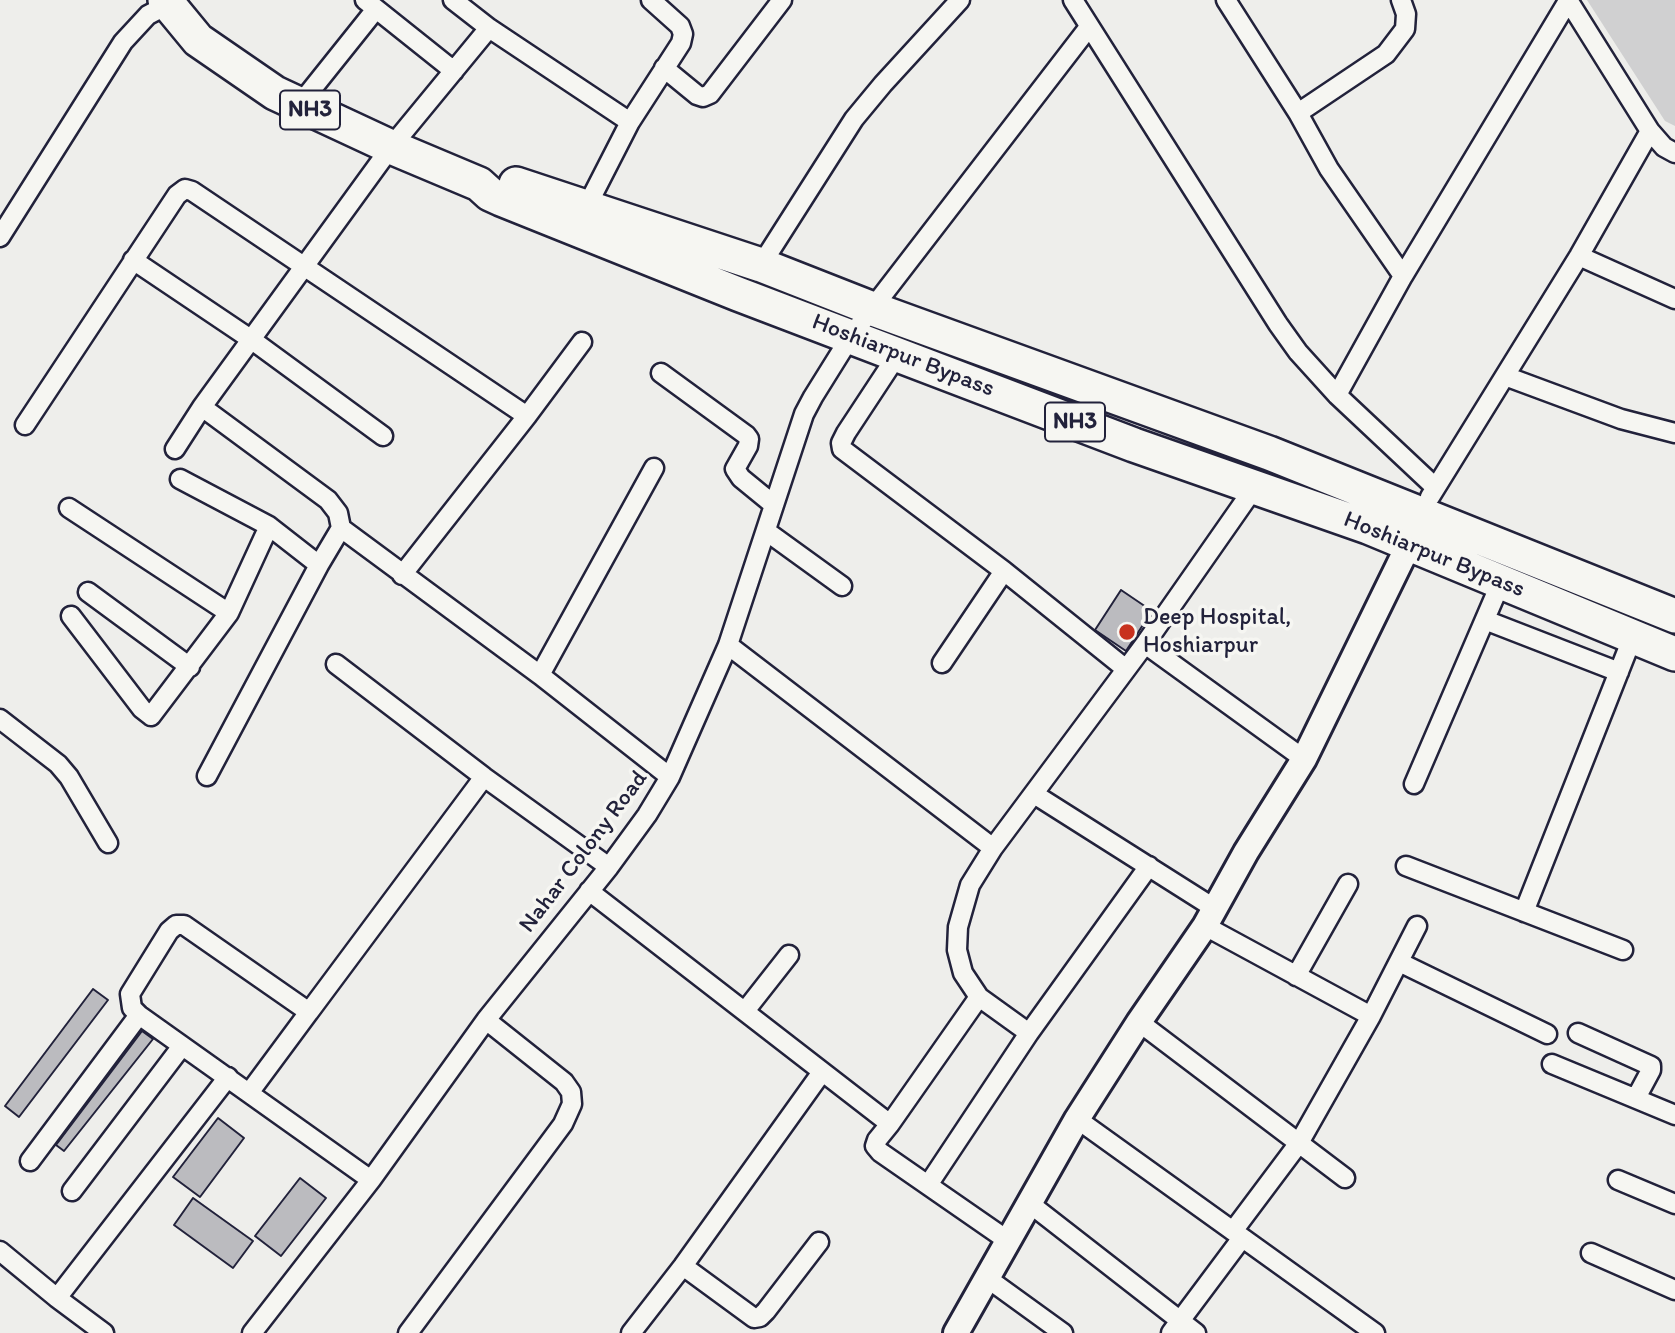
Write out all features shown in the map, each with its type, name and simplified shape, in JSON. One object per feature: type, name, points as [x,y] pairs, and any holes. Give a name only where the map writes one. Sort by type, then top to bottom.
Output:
[{"type":"highway","name":"Hoshiarpur Bypass","points":[[166,2],[198,40],[275,93],[391,148],[480,184],[490,194],[501,199],[738,294],[1254,488],[1423,515],[1501,582],[1675,654]]},
{"type":"highway","name":"NH3","points":[[480,184],[505,181],[761,265],[873,309],[1269,453],[1675,616]]},
{"type":"street","points":[[453,0],[489,28],[630,122]]},
{"type":"street","points":[[587,206],[630,122],[681,43],[680,26],[651,0]]},
{"type":"street","points":[[664,68],[697,95],[703,97],[710,94],[782,0]]},
{"type":"street","points":[[761,265],[854,119],[883,83],[960,0]]},
{"type":"street","points":[[1073,0],[1278,324],[1315,372],[1337,395],[1423,515]]},
{"type":"street","points":[[1226,0],[1298,113],[1329,169],[1403,276]]},
{"type":"street","points":[[1298,113],[1386,54],[1405,29],[1406,14],[1401,0]]},
{"type":"street","points":[[1337,395],[1403,276],[1568,0],[1650,131],[1664,147],[1675,153]]},
{"type":"street","points":[[0,237],[124,41],[148,15],[166,2]]},
{"type":"street","points":[[300,104],[370,4],[454,71]]},
{"type":"street","name":"Nahar Colony Road","points":[[253,1333],[371,1180],[486,1020],[648,815],[670,777],[728,645],[804,414],[851,336],[1089,26]]},
{"type":"street","points":[[175,449],[202,407],[391,148],[489,28]]},
{"type":"street","points":[[956,1333],[1077,1119],[1210,917],[1246,852],[1304,759],[1423,515],[1579,256],[1650,131]]},
{"type":"street","points":[[25,425],[177,195],[185,189],[192,191],[527,416]]},
{"type":"street","points":[[1579,256],[1675,299]]},
{"type":"street","points":[[133,260],[252,340],[383,436]]},
{"type":"street","points":[[402,575],[582,342]]},
{"type":"street","points":[[898,354],[846,433],[841,443],[842,449],[1004,571],[1126,668]]},
{"type":"street","points":[[662,373],[746,435],[749,439],[748,446],[735,469],[741,478],[774,505]]},
{"type":"street","points":[[1505,376],[1564,400],[1675,433]]},
{"type":"street","points":[[202,407],[328,500],[338,513],[341,528],[540,675],[670,777]]},
{"type":"street","points":[[540,675],[654,468]]},
{"type":"street","points":[[180,480],[268,526],[319,565]]},
{"type":"street","points":[[1028,1032],[979,997],[963,972],[957,950],[958,927],[970,885],[993,848],[1145,643],[1254,488]]},
{"type":"street","points":[[69,508],[229,613]]},
{"type":"street","points":[[71,616],[142,709],[151,716],[229,613],[268,526]]},
{"type":"street","points":[[207,776],[341,528]]},
{"type":"street","points":[[766,531],[842,586]]},
{"type":"street","points":[[942,663],[1004,571]]},
{"type":"street","points":[[1413,784],[1501,582]]},
{"type":"street","points":[[88,592],[190,667]]},
{"type":"street","points":[[1485,620],[1619,672]]},
{"type":"street","points":[[1524,912],[1633,636]]},
{"type":"street","points":[[1145,643],[1304,759]]},
{"type":"street","points":[[728,645],[993,848]]},
{"type":"street","points":[[337,664],[484,777],[609,867]]},
{"type":"street","points":[[0,719],[58,764],[69,776],[108,843]]},
{"type":"street","points":[[249,1093],[484,777]]},
{"type":"street","points":[[1034,794],[1149,866],[1210,917],[1296,975],[1371,1016]]},
{"type":"street","points":[[928,1185],[1028,1032],[1149,866]]},
{"type":"street","points":[[1406,866],[1623,950]]},
{"type":"street","points":[[1296,975],[1348,884]]},
{"type":"street","points":[[589,891],[890,1124]]},
{"type":"street","points":[[309,1012],[184,925],[176,925],[169,931],[130,993],[132,1008],[139,1014],[371,1180]]},
{"type":"street","points":[[1176,1327],[1299,1143],[1371,1016],[1417,926]]},
{"type":"street","points":[[745,1011],[789,955]]},
{"type":"street","points":[[1399,962],[1547,1034]]},
{"type":"street","points":[[979,997],[877,1140],[877,1150],[1007,1240]]},
{"type":"street","points":[[30,1161],[139,1014]]},
{"type":"street","points":[[408,1333],[563,1124],[572,1104],[572,1092],[564,1082],[486,1020]]},
{"type":"street","points":[[1139,1022],[1345,1178]]},
{"type":"street","points":[[1578,1033],[1651,1066],[1636,1098]]},
{"type":"street","points":[[72,1191],[182,1046]]},
{"type":"street","points":[[1552,1064],[1675,1115]]},
{"type":"street","points":[[631,1333],[683,1266],[822,1072]]},
{"type":"street","points":[[57,1297],[228,1077]]},
{"type":"street","points":[[1077,1119],[1375,1333]]},
{"type":"street","points":[[1618,1181],[1675,1205]]},
{"type":"street","points":[[1028,1203],[1176,1327],[1196,1333]]},
{"type":"street","points":[[683,1266],[754,1318],[760,1317],[818,1242]]},
{"type":"street","points":[[0,1251],[104,1333]]},
{"type":"street","points":[[1591,1253],[1675,1290]]},
{"type":"street","points":[[987,1278],[1063,1333]]},
{"type":"shaded area","points":[[1587,0],[1675,0],[1675,126],[1665,121]]},
{"type":"building","points":[[1121,590],[1152,611],[1126,651],[1095,630]]},
{"type":"building","points":[[93,989],[108,1000],[19,1117],[5,1106]]},
{"type":"building","points":[[142,1031],[153,1039],[64,1151],[56,1145]]},
{"type":"building","points":[[218,1118],[244,1138],[200,1197],[173,1177]]},
{"type":"building","points":[[300,1178],[326,1198],[281,1256],[255,1236]]},
{"type":"building","points":[[193,1198],[253,1241],[233,1268],[174,1225]]},
{"type":"place","name":"Deep Hospital, Hoshiarpur","points":[[1127,632]]}]
